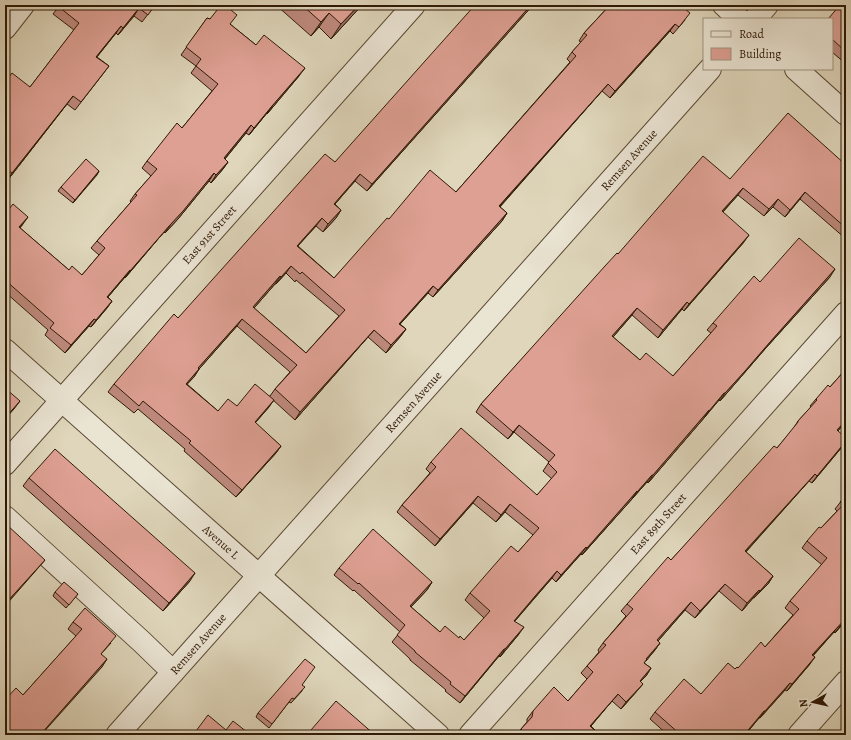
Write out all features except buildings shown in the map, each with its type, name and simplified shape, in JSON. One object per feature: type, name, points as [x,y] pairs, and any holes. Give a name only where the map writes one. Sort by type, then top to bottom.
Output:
[{"type":"street","points":[[5,28],[22,5]]},
{"type":"street","name":"East 91st Street","points":[[5,464],[414,5]]},
{"type":"street","points":[[724,5],[738,18]]},
{"type":"street","points":[[756,18],[767,5]]},
{"type":"street","name":"Remsen Avenue","points":[[117,735],[709,70]]},
{"type":"street","points":[[797,70],[846,114]]},
{"type":"street","name":"East 89th Street","points":[[470,735],[846,313]]},
{"type":"street","name":"Avenue L","points":[[5,350],[438,735]]},
{"type":"street","points":[[5,517],[173,672]]},
{"type":"street","points":[[799,735],[846,682]]}]
